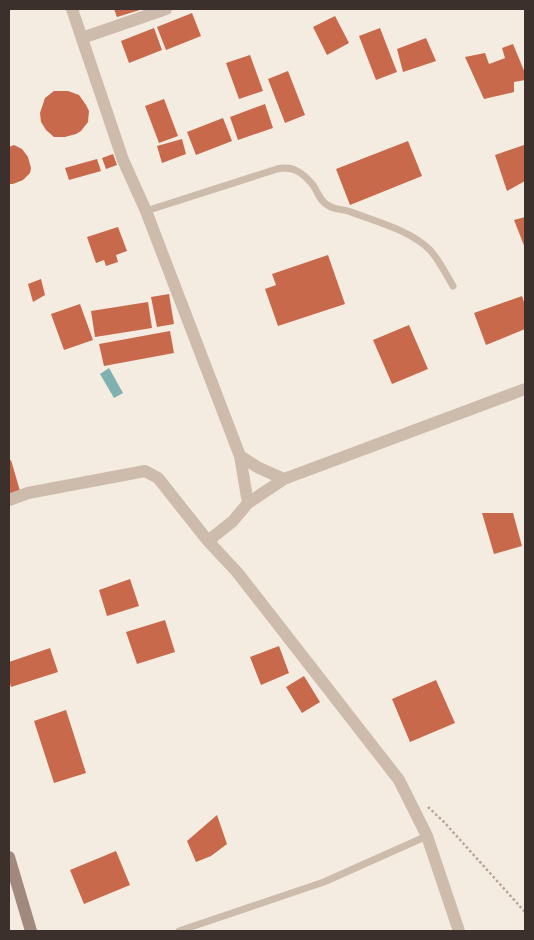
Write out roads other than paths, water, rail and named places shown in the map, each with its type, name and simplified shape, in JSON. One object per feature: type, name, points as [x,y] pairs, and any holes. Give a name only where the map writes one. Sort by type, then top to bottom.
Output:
[{"type":"main road","points":[[9,857],[31,931]]},
{"type":"street","points":[[72,9],[123,160],[146,211],[240,456],[248,503]]},
{"type":"street","points":[[82,38],[166,9]]},
{"type":"street","points":[[208,541],[234,521],[248,503],[284,480],[525,389]]},
{"type":"street","points":[[240,456],[284,480]]},
{"type":"street","points":[[9,500],[28,493],[145,471],[158,478],[208,541],[237,572],[399,780],[427,836],[459,931]]},
{"type":"lane","points":[[146,211],[277,169],[285,167],[295,168],[313,185],[327,206],[345,209],[401,231],[425,245],[433,254],[453,286]]},
{"type":"lane","points":[[179,931],[324,882],[427,836]]},
{"type":"water","points":[[109,368],[123,393],[114,398],[100,374]]}]
